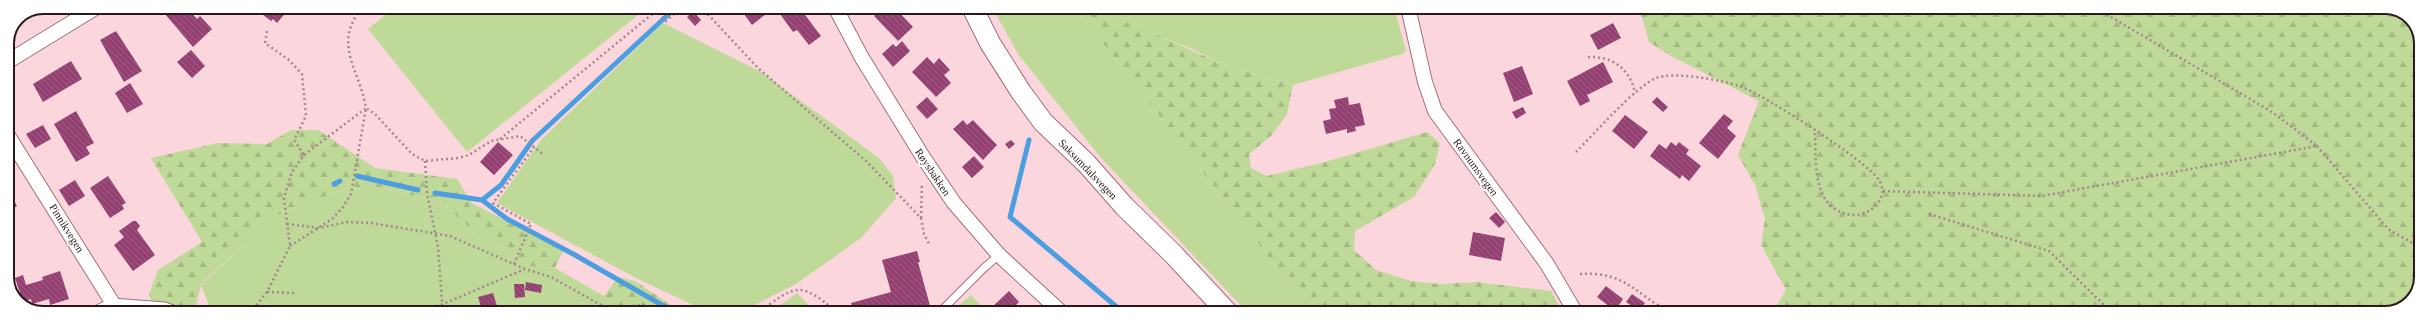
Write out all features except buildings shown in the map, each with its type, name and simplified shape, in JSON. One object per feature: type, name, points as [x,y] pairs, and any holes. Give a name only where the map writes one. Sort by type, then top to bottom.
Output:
[{"type":"main road","name":"Saksumdalsvegen","points":[[976,14],[990,43],[1021,92],[1043,122],[1087,164],[1124,206],[1174,255],[1221,306]]},
{"type":"street","points":[[14,58],[86,14]]},
{"type":"street","name":"Røysbakken","points":[[839,14],[862,58],[954,203],[999,255],[1054,306]]},
{"type":"street","name":"Ravnumsvegen","points":[[1410,14],[1425,82],[1435,111],[1547,264],[1572,306]]},
{"type":"street","name":"Pinnikvegen","points":[[14,146],[107,306]]},
{"type":"lane","points":[[946,306],[999,255]]},
{"type":"path","points":[[287,224],[319,228],[343,207],[351,194],[366,108],[364,95],[347,50],[352,24],[358,14]]},
{"type":"path","points":[[500,140],[652,14]]},
{"type":"path","points":[[659,14],[666,21],[674,14]]},
{"type":"path","points":[[708,14],[758,68],[866,161],[921,218]]},
{"type":"path","points":[[2106,14],[2272,112],[2317,146],[2388,229],[2414,244]]},
{"type":"path","points":[[267,31],[265,43],[289,60],[302,74],[306,116],[294,140],[304,155]]},
{"type":"path","points":[[1588,56],[1607,59],[1622,66],[1633,82],[1635,93]]},
{"type":"path","points":[[1576,152],[1635,93],[1656,78],[1670,75],[1739,86],[1761,96],[1815,132],[1861,164],[1878,179],[1883,191],[1877,204],[1866,214],[1852,216],[1839,211],[1828,203],[1822,193],[1817,175],[1815,132]]},
{"type":"path","points":[[290,246],[284,198],[292,172],[304,155],[366,108]]},
{"type":"path","points":[[366,108],[375,114],[412,154],[425,161],[464,156],[491,141],[520,136],[544,155]]},
{"type":"path","points":[[514,264],[531,224],[493,203],[533,146]]},
{"type":"path","points":[[1883,191],[2042,196],[2317,146]]},
{"type":"path","points":[[425,161],[427,193],[437,233],[443,304]]},
{"type":"path","points":[[929,244],[924,234],[921,218],[922,182],[935,174]]},
{"type":"path","points":[[1929,214],[2049,251],[2105,306]]},
{"type":"path","points":[[256,306],[267,292],[290,246],[304,235],[319,228],[346,222],[437,233],[472,244],[525,269],[551,277],[603,306]]},
{"type":"path","points":[[436,306],[525,269]]},
{"type":"path","points":[[1580,274],[1611,276],[1630,284],[1662,306]]},
{"type":"path","points":[[767,306],[790,290],[798,289],[825,302],[830,306]]},
{"type":"path","points":[[267,292],[295,293]]},
{"type":"path","points":[[633,306],[648,306]]},
{"type":"green space","points":[[386,14],[639,14],[467,152],[368,29]]},
{"type":"green space","points":[[996,14],[1080,14],[1307,306],[1241,306],[1101,158],[1018,54]]},
{"type":"green space","points":[[1080,14],[1105,14],[1139,27],[1227,66],[1293,85],[1287,114],[1271,136],[1249,154],[1251,168],[1267,176],[1325,162],[1427,132],[1440,143],[1435,164],[1414,197],[1355,231],[1354,250],[1376,270],[1411,281],[1441,284],[1477,282],[1551,291],[1559,306],[1307,306]]},
{"type":"green space","points":[[1104,14],[1396,14],[1406,51],[1402,54],[1293,85],[1227,66],[1192,49]]},
{"type":"green space","points":[[1641,14],[2389,14],[2403,20],[2411,30],[2414,41],[2414,281],[2411,290],[2404,299],[2396,304],[2385,306],[1776,306],[1786,290],[1761,245],[1765,219],[1755,185],[1738,155],[1759,101],[1671,56],[1649,42]]},
{"type":"green space","points":[[663,23],[761,72],[879,158],[893,176],[896,198],[861,238],[796,284],[753,306],[695,306],[636,278],[497,203],[541,140]]},
{"type":"green space","points":[[291,130],[318,130],[375,168],[457,179],[472,203],[563,251],[555,268],[529,266],[459,220],[449,204],[372,186],[336,192],[275,216],[201,284],[196,306],[153,306],[149,294],[158,270],[202,242],[151,158],[218,143],[267,144]]},
{"type":"green space","points":[[372,186],[449,204],[459,220],[529,266],[555,268],[604,296],[609,306],[209,306],[201,285],[275,216],[336,192]]},
{"type":"green space","points":[[618,277],[635,281],[671,305],[677,306],[609,306],[604,296]]},
{"type":"green space","points":[[797,293],[809,306],[779,306]]},
{"type":"green space","points":[[971,295],[981,306],[958,306]]},
{"type":"waterway","points":[[435,193],[482,200],[501,185],[532,141],[669,14]]},
{"type":"waterway","points":[[1029,140],[1010,217],[1116,306]]},
{"type":"waterway","points":[[357,176],[418,190]]},
{"type":"waterway","points":[[334,184],[340,181]]},
{"type":"waterway","points":[[482,200],[507,219],[575,255],[664,306]]}]
